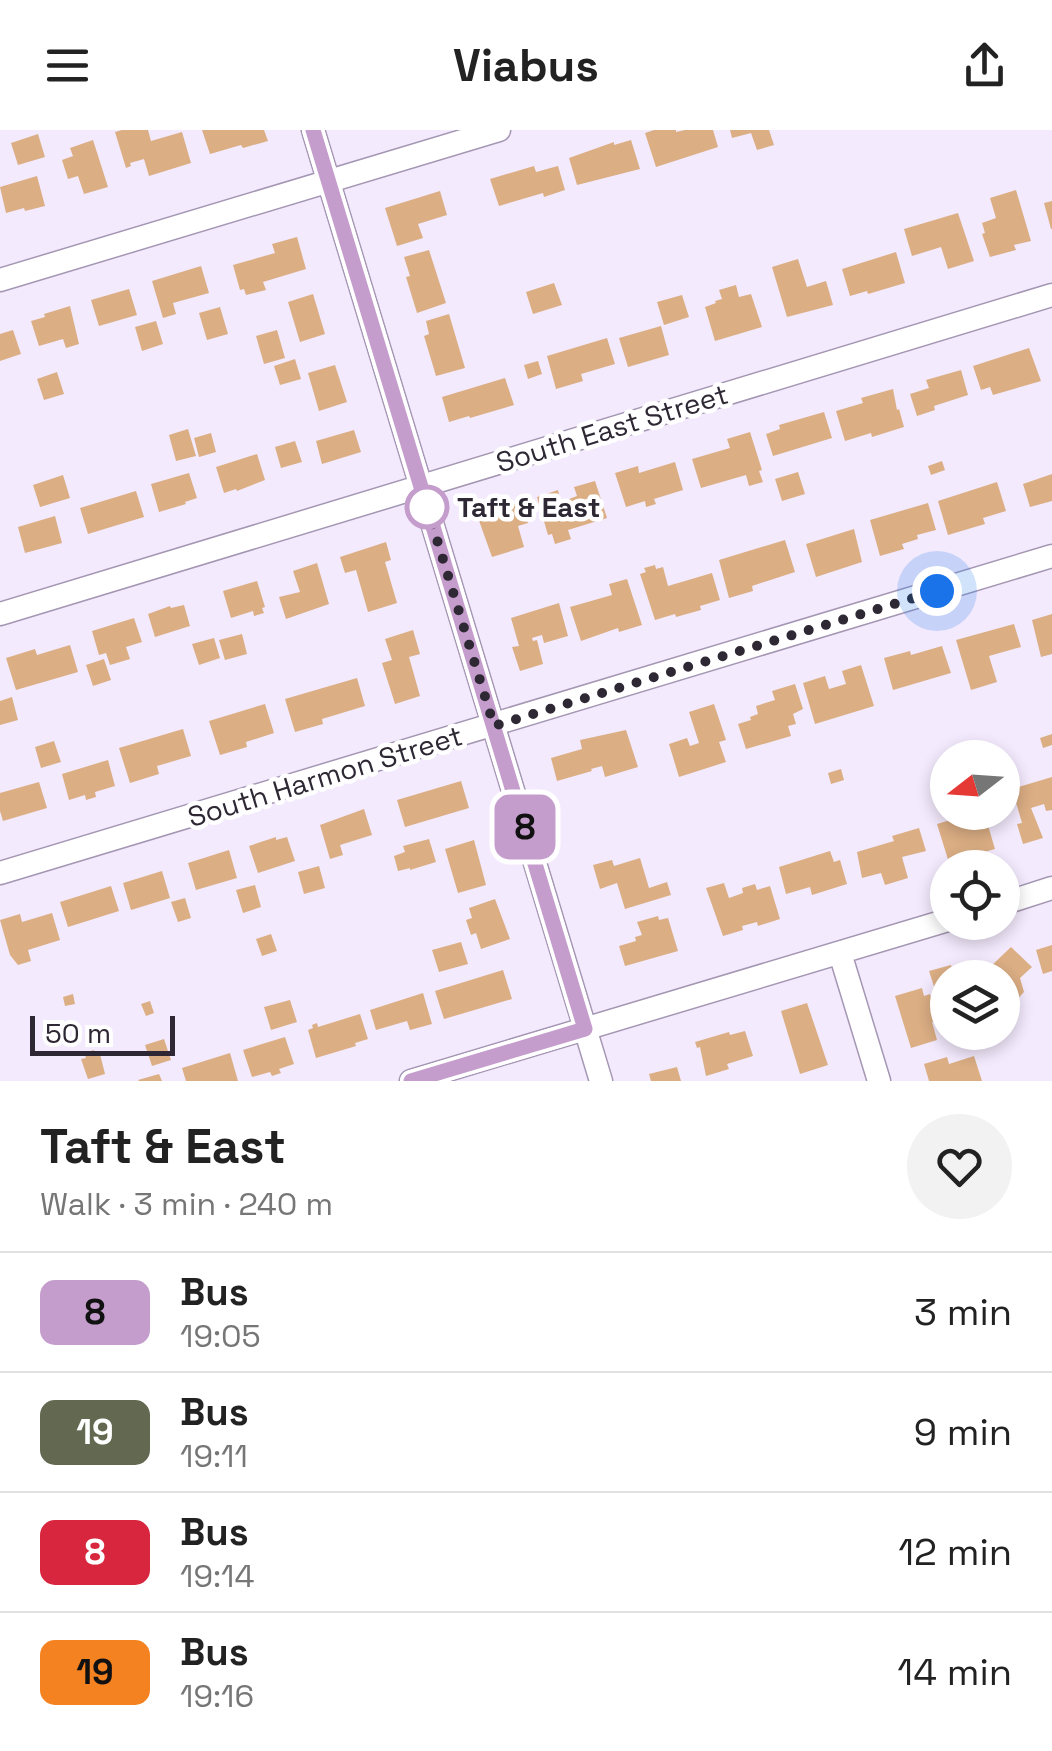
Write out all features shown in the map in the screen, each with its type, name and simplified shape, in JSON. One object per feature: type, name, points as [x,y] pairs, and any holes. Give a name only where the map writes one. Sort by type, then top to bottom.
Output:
[{"type":"street","points":[[313,130],[601,1081]]},
{"type":"street","points":[[0,280],[499,130]]},
{"type":"street","name":"South East Street","points":[[0,614],[1052,295]]},
{"type":"street","name":"South Harmon Street","points":[[0,873],[1052,556]]},
{"type":"street","points":[[1020,898],[1052,888]]},
{"type":"street","points":[[412,1081],[930,926]]},
{"type":"street","points":[[840,954],[879,1081]]},
{"type":"building","points":[[148,130],[151,141],[182,132],[191,163],[149,176],[144,159],[126,168],[115,132]]},
{"type":"building","points":[[202,130],[264,130],[268,141],[210,154]]},
{"type":"building","points":[[713,130],[718,147],[656,167],[645,133]]},
{"type":"building","points":[[730,130],[769,130],[774,145],[757,150],[751,133],[732,138]]},
{"type":"building","points":[[38,134],[45,157],[18,165],[11,143]]},
{"type":"building","points":[[93,140],[108,187],[84,194],[78,176],[68,179],[62,160],[73,156],[70,148]]},
{"type":"building","points":[[631,140],[640,169],[577,185],[569,158]]},
{"type":"building","points":[[534,166],[536,172],[558,166],[565,190],[499,206],[490,179]]},
{"type":"building","points":[[37,176],[45,206],[6,213],[0,187]]},
{"type":"building","points":[[1016,190],[1031,241],[990,257],[982,223],[996,218],[990,198]]},
{"type":"building","points":[[440,191],[447,215],[418,224],[423,238],[397,246],[385,208]]},
{"type":"building","points":[[1052,201],[1052,229],[1051,229],[1044,203]]},
{"type":"building","points":[[958,213],[974,261],[948,269],[941,247],[912,256],[904,229]]},
{"type":"building","points":[[297,237],[306,269],[263,282],[266,290],[246,295],[244,289],[240,290],[233,265],[275,253],[272,244]]},
{"type":"building","points":[[429,250],[446,303],[417,313],[404,257]]},
{"type":"building","points":[[896,252],[905,283],[850,296],[842,269]]},
{"type":"building","points":[[798,259],[807,287],[826,281],[833,305],[787,317],[772,267]]},
{"type":"building","points":[[201,266],[209,293],[173,303],[176,314],[163,318],[152,281]]},
{"type":"building","points":[[554,283],[562,305],[533,314],[526,292]]},
{"type":"building","points":[[736,285],[739,297],[751,294],[762,327],[715,341],[705,307],[722,299],[719,290]]},
{"type":"building","points":[[129,289],[137,315],[99,326],[91,300]]},
{"type":"building","points":[[313,294],[325,334],[300,342],[288,302]]},
{"type":"building","points":[[682,295],[689,317],[664,325],[657,302]]},
{"type":"building","points":[[70,306],[79,344],[66,348],[63,339],[39,346],[31,321]]},
{"type":"building","points":[[220,307],[228,334],[207,340],[199,313]]},
{"type":"building","points":[[449,314],[465,368],[436,376],[424,336],[429,334],[426,321]]},
{"type":"building","points":[[156,321],[163,344],[142,351],[135,327]]},
{"type":"building","points":[[661,326],[669,355],[628,367],[619,338]]},
{"type":"building","points":[[13,330],[21,354],[0,361],[0,334]]},
{"type":"building","points":[[277,330],[285,358],[264,364],[256,336]]},
{"type":"building","points":[[607,338],[615,364],[581,374],[583,381],[556,389],[547,356]]},
{"type":"building","points":[[1029,348],[1041,381],[993,395],[990,387],[981,390],[973,366]]},
{"type":"building","points":[[295,359],[301,379],[280,385],[274,366]]},
{"type":"building","points":[[538,361],[542,374],[528,379],[524,365]]},
{"type":"building","points":[[335,365],[347,402],[319,411],[308,373]]},
{"type":"building","points":[[961,370],[968,395],[917,416],[910,394],[929,388],[926,380]]},
{"type":"building","points":[[57,372],[64,394],[44,400],[37,379]]},
{"type":"building","points":[[505,378],[514,405],[449,422],[442,397]]},
{"type":"building","points":[[893,389],[904,427],[845,441],[836,411],[863,403],[861,398]]},
{"type":"building","points":[[824,412],[832,438],[773,456],[766,434],[780,429],[779,425]]},
{"type":"building","points":[[188,429],[196,456],[176,461],[169,435]]},
{"type":"building","points":[[354,430],[361,452],[322,464],[316,441]]},
{"type":"building","points":[[750,432],[763,482],[749,486],[746,475],[701,488],[692,459],[730,448],[727,439]]},
{"type":"building","points":[[211,433],[216,452],[199,457],[194,438]]},
{"type":"building","points":[[295,441],[302,462],[281,468],[275,447]]},
{"type":"building","points":[[257,454],[265,480],[224,493],[216,467]]},
{"type":"building","points":[[942,461],[945,470],[931,475],[928,466]]},
{"type":"building","points":[[675,462],[683,490],[654,499],[656,504],[646,507],[645,501],[626,507],[615,473],[638,466],[639,473]]},
{"type":"building","points":[[798,472],[805,494],[782,501],[775,479]]},
{"type":"building","points":[[189,473],[197,498],[159,512],[151,484]]},
{"type":"building","points":[[1052,474],[1052,501],[1030,507],[1023,484]]},
{"type":"building","points":[[63,475],[70,498],[40,507],[33,485]]},
{"type":"building","points":[[595,481],[607,518],[568,530],[571,539],[555,544],[552,534],[548,535],[537,497],[558,490],[561,502],[577,496],[574,487]]},
{"type":"building","points":[[997,482],[1006,511],[983,518],[985,524],[948,535],[938,501]]},
{"type":"building","points":[[136,491],[144,517],[88,534],[80,508]]},
{"type":"building","points":[[521,502],[528,523],[518,526],[524,547],[492,557],[477,515]]},
{"type":"building","points":[[928,503],[936,530],[917,535],[918,539],[902,544],[904,549],[880,556],[870,520]]},
{"type":"building","points":[[55,516],[62,543],[25,553],[18,527]]},
{"type":"building","points":[[854,529],[862,562],[816,577],[806,544]]},
{"type":"building","points":[[785,540],[795,572],[729,598],[719,560]]},
{"type":"building","points":[[386,542],[391,560],[385,562],[397,603],[368,612],[356,570],[345,573],[340,557]]},
{"type":"building","points":[[317,563],[329,604],[286,619],[279,597],[300,592],[293,571]]},
{"type":"building","points":[[655,565],[656,569],[663,567],[668,586],[712,573],[720,600],[700,606],[701,610],[655,620],[640,574],[646,572],[644,568]]},
{"type":"building","points":[[627,579],[642,625],[619,632],[618,628],[581,641],[570,607],[612,595],[609,584]]},
{"type":"building","points":[[257,581],[264,613],[254,616],[253,611],[231,618],[223,591]]},
{"type":"building","points":[[559,603],[568,636],[544,643],[542,635],[532,638],[537,640],[543,664],[520,671],[512,647],[519,646],[511,618]]},
{"type":"building","points":[[184,605],[190,626],[155,637],[148,614]]},
{"type":"building","points":[[1052,614],[1052,654],[1041,657],[1032,620]]},
{"type":"building","points":[[134,618],[142,642],[126,647],[130,659],[110,665],[106,653],[99,655],[92,631]]},
{"type":"building","points":[[1014,624],[1021,647],[989,656],[997,682],[971,690],[956,640]]},
{"type":"building","points":[[413,630],[420,654],[409,657],[420,696],[395,704],[382,663],[392,660],[385,639]]},
{"type":"building","points":[[242,634],[247,654],[225,660],[219,640]]},
{"type":"building","points":[[214,638],[220,658],[199,665],[192,644]]},
{"type":"building","points":[[70,645],[78,672],[16,690],[6,658],[35,649],[37,655]]},
{"type":"building","points":[[942,646],[951,673],[893,690],[884,658]]},
{"type":"building","points":[[104,659],[111,680],[93,686],[86,665]]},
{"type":"building","points":[[861,665],[874,706],[815,724],[803,683],[825,676],[829,689],[846,684],[842,671]]},
{"type":"building","points":[[357,678],[365,706],[295,732],[285,699]]},
{"type":"building","points":[[795,684],[803,709],[793,714],[796,724],[788,726],[791,736],[746,749],[738,724],[758,714],[756,706],[775,700],[772,691]]},
{"type":"building","points":[[12,697],[18,720],[0,725],[0,701]]},
{"type":"building","points":[[265,704],[274,733],[220,755],[209,721]]},
{"type":"building","points":[[714,704],[726,740],[719,742],[726,762],[679,777],[669,744],[687,738],[690,746],[699,743],[689,712]]},
{"type":"building","points":[[183,729],[191,756],[157,766],[159,774],[130,783],[119,748]]},
{"type":"building","points":[[626,730],[638,767],[605,777],[602,766],[557,781],[551,758],[582,749],[580,740]]},
{"type":"building","points":[[1052,734],[1052,745],[1043,748],[1040,738]]},
{"type":"building","points":[[54,741],[61,762],[41,768],[35,747]]},
{"type":"building","points":[[108,760],[115,786],[95,792],[96,797],[86,800],[85,795],[69,800],[62,774]]},
{"type":"building","points":[[841,769],[844,780],[831,784],[828,773]]},
{"type":"building","points":[[1052,777],[1052,810],[1046,811],[1044,804],[1031,808],[1043,838],[1023,844],[1019,830],[1022,823],[1020,787]]},
{"type":"building","points":[[461,781],[469,808],[405,827],[397,800]]},
{"type":"building","points":[[39,782],[47,808],[3,821],[0,793]]},
{"type":"building","points":[[364,809],[372,835],[340,845],[343,855],[330,859],[320,825]]},
{"type":"building","points":[[919,828],[926,851],[902,857],[908,878],[885,885],[881,873],[862,878],[857,852],[894,841],[892,836]]},
{"type":"building","points":[[939,830],[989,830],[995,849],[991,850],[945,850]]},
{"type":"building","points":[[287,837],[295,861],[258,873],[249,846]]},
{"type":"building","points":[[429,839],[436,862],[398,871],[394,856],[405,852],[403,846]]},
{"type":"building","points":[[474,840],[486,885],[458,893],[445,849]]},
{"type":"building","points":[[229,850],[237,878],[196,890],[188,863]]},
{"type":"building","points":[[830,851],[834,862],[840,860],[847,884],[812,895],[810,887],[786,894],[779,867]]},
{"type":"building","points":[[640,858],[649,888],[667,882],[671,895],[625,909],[617,883],[600,889],[593,865],[612,860],[614,866]]},
{"type":"building","points":[[319,866],[325,888],[304,894],[298,872]]},
{"type":"building","points":[[162,871],[170,898],[131,910],[123,883]]},
{"type":"building","points":[[724,883],[729,898],[755,884],[757,890],[770,886],[780,919],[742,926],[743,930],[723,936],[706,888]]},
{"type":"building","points":[[255,885],[261,907],[243,913],[236,890]]},
{"type":"building","points":[[111,886],[119,911],[68,927],[60,902]]},
{"type":"building","points":[[185,898],[191,918],[178,922],[171,902]]},
{"type":"building","points":[[495,899],[510,939],[481,949],[466,920],[472,918],[469,908]]},
{"type":"building","points":[[52,913],[60,940],[28,950],[31,961],[18,965],[10,955],[0,920],[20,914],[22,922]]},
{"type":"building","points":[[658,916],[659,920],[668,918],[678,951],[625,966],[619,946],[642,935],[637,922]]},
{"type":"building","points":[[271,934],[277,951],[262,956],[256,939]]},
{"type":"building","points":[[461,942],[468,964],[439,972],[432,950]]},
{"type":"building","points":[[1052,945],[1052,971],[1043,974],[1036,950]]},
{"type":"building","points":[[1011,947],[1032,967],[1020,978],[1020,960],[997,960]]},
{"type":"building","points":[[503,970],[512,999],[444,1019],[435,991]]},
{"type":"building","points":[[922,988],[924,996],[930,994],[930,1042],[911,1048],[895,996]]},
{"type":"building","points":[[423,993],[432,1024],[410,1030],[407,1021],[376,1030],[370,1010]]},
{"type":"building","points":[[73,994],[75,1004],[65,1006],[63,997]]},
{"type":"building","points":[[290,1000],[297,1022],[271,1030],[264,1007]]},
{"type":"building","points":[[150,1001],[154,1013],[146,1016],[141,1004]]},
{"type":"building","points":[[807,1003],[828,1065],[800,1074],[781,1011]]},
{"type":"building","points":[[360,1014],[368,1039],[316,1058],[308,1030],[312,1025],[317,1023],[318,1027]]},
{"type":"building","points":[[745,1031],[753,1056],[706,1076],[700,1047],[695,1042]]},
{"type":"building","points":[[285,1037],[294,1064],[272,1076],[270,1072],[252,1077],[243,1050]]},
{"type":"building","points":[[164,1039],[171,1060],[152,1066],[145,1045]]},
{"type":"building","points":[[94,1050],[96,1056],[100,1054],[105,1074],[88,1079],[81,1059],[86,1058],[84,1053]]},
{"type":"building","points":[[230,1053],[238,1081],[186,1081],[182,1068]]},
{"type":"building","points":[[974,1056],[982,1081],[929,1081],[924,1064],[947,1057],[949,1064]]},
{"type":"building","points":[[677,1067],[681,1081],[651,1081],[649,1074]]},
{"type":"building","points":[[159,1074],[162,1081],[138,1080]]},
{"type":"bus line","name":"8","points":[[313,130],[585,1029],[411,1081]]},
{"type":"place","name":"Taft & East","points":[[427,507]]},
{"type":"route","points":[[427,507],[494,726],[937,591]]}]
